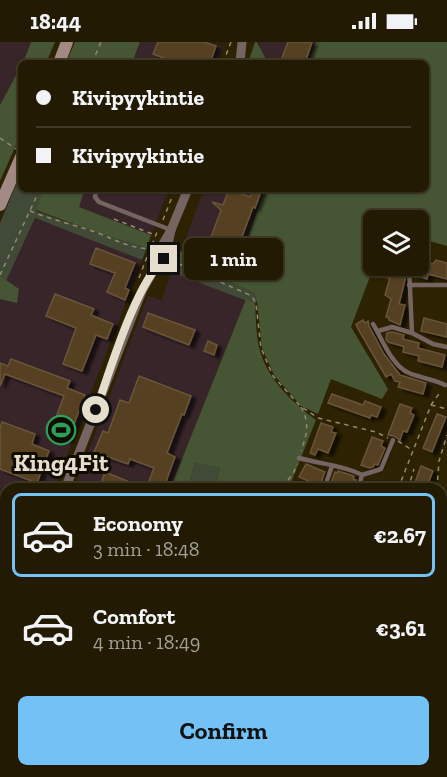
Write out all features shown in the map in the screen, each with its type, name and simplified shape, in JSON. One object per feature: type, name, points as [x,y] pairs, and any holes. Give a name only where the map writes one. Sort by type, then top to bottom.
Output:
[{"type":"main road","points":[[60,60],[67,42]]},
{"type":"main road","points":[[0,205],[18,159]]},
{"type":"street","points":[[234,60],[242,45]]},
{"type":"street","points":[[241,60],[242,45]]},
{"type":"street","points":[[67,483],[135,308],[162,253],[187,192]]},
{"type":"lane","points":[[96,192],[95,197],[99,202],[171,230]]},
{"type":"lane","points":[[409,276],[412,333]]},
{"type":"lane","points":[[409,285],[447,285]]},
{"type":"lane","points":[[373,324],[400,367],[408,373],[430,378],[445,385]]},
{"type":"lane","points":[[378,331],[392,327],[412,333],[433,344],[447,347]]},
{"type":"lane","points":[[299,458],[332,466],[342,466],[362,475],[381,469],[393,440]]},
{"type":"lane","points":[[326,483],[332,466]]},
{"type":"lane","points":[[360,483],[362,475]]},
{"type":"path","points":[[93,60],[100,42]]},
{"type":"path","points":[[224,60],[231,42]]},
{"type":"path","points":[[0,138],[18,152]]},
{"type":"path","points":[[0,275],[39,192]]},
{"type":"path","points":[[164,219],[171,198]]},
{"type":"path","points":[[30,211],[98,233],[120,244],[162,253],[177,263],[252,296],[256,304],[261,348],[273,376],[306,416],[308,432],[288,483]]},
{"type":"path","points":[[114,219],[155,235]]},
{"type":"path","points":[[400,483],[431,405],[445,385]]},
{"type":"path","points":[[431,405],[447,409]]},
{"type":"path","points":[[300,406],[318,418],[376,432],[412,450]]},
{"type":"path","points":[[437,483],[439,461],[447,435]]},
{"type":"path","points":[[410,483],[414,469]]},
{"type":"path","points":[[80,777],[103,777]]},
{"type":"path","points":[[216,777],[282,777]]},
{"type":"shaded area","points":[[0,42],[31,42],[24,60],[18,60],[18,72],[0,105]]},
{"type":"shaded area","points":[[140,42],[209,42],[223,47],[218,60],[133,60]]},
{"type":"shaded area","points":[[260,42],[316,42],[309,60],[266,60],[259,49]]},
{"type":"shaded area","points":[[84,192],[168,192],[151,235],[78,207]]},
{"type":"shaded area","points":[[203,192],[264,192],[235,274],[181,251]]},
{"type":"shaded area","points":[[35,218],[142,260],[56,483],[0,483],[0,293]]},
{"type":"shaded area","points":[[171,272],[246,299],[172,483],[76,483],[148,296],[162,300]]},
{"type":"green space","points":[[31,42],[55,42],[47,60],[24,60]]},
{"type":"green space","points":[[75,42],[140,42],[133,60],[67,60]]},
{"type":"green space","points":[[255,42],[257,42],[266,60],[249,60]]},
{"type":"green space","points":[[316,42],[447,42],[447,246],[429,241],[429,210],[363,210],[363,276],[370,276],[351,327],[388,389],[382,399],[331,379],[318,414],[301,406],[274,375],[262,348],[257,301],[254,293],[177,259],[181,251],[235,274],[264,192],[429,192],[429,60],[309,60]]},
{"type":"green space","points":[[18,72],[18,141],[0,181],[0,105]]},
{"type":"green space","points":[[18,180],[18,192],[42,192],[36,211],[147,248],[142,260],[35,218],[6,281],[0,276],[0,223]]},
{"type":"green space","points":[[42,192],[84,192],[79,207],[151,235],[147,248],[36,210]]},
{"type":"green space","points":[[177,259],[254,293],[257,301],[255,304],[171,272]]},
{"type":"green space","points":[[0,276],[19,289],[17,303],[0,299]]},
{"type":"green space","points":[[246,299],[255,304],[259,347],[267,369],[289,397],[316,420],[291,483],[216,483],[220,468],[195,462],[190,483],[172,483]]},
{"type":"green space","points":[[195,461],[220,468],[216,483],[190,483]]},
{"type":"building","points":[[158,42],[204,42],[216,46],[211,60],[169,60],[153,54]]},
{"type":"building","points":[[288,42],[312,42],[306,60],[281,60]]},
{"type":"building","points":[[228,192],[237,192],[250,197],[252,192],[261,192],[233,261],[206,251],[221,210],[212,202],[223,205]]},
{"type":"building","points":[[96,248],[135,263],[125,288],[129,290],[125,300],[107,292],[115,273],[90,264]]},
{"type":"building","points":[[436,260],[447,263],[447,279],[429,274],[429,263],[433,264]]},
{"type":"building","points":[[388,276],[405,276],[399,304],[405,305],[400,325],[386,317],[391,299],[385,295],[390,278],[387,278]]},
{"type":"building","points":[[55,294],[94,309],[91,315],[113,324],[107,339],[96,335],[82,371],[63,364],[76,328],[46,316]]},
{"type":"building","points":[[148,313],[195,330],[189,345],[143,327]]},
{"type":"building","points":[[424,318],[447,324],[447,337],[421,331]]},
{"type":"building","points":[[363,320],[365,323],[368,321],[384,354],[400,375],[426,383],[423,394],[398,387],[400,382],[395,381],[391,374],[386,377],[357,327],[356,324]]},
{"type":"building","points":[[387,333],[404,335],[403,339],[419,343],[418,348],[445,355],[442,367],[418,361],[419,356],[403,352],[404,347],[388,342]]},
{"type":"building","points":[[208,341],[217,345],[214,355],[204,351]]},
{"type":"building","points":[[11,359],[70,381],[67,388],[85,395],[68,440],[50,433],[64,396],[5,374],[0,386],[0,363],[8,366]]},
{"type":"building","points":[[139,376],[191,396],[167,453],[175,457],[165,483],[149,481],[154,468],[130,459],[128,464],[94,452],[103,431],[108,433],[120,400],[129,403]]},
{"type":"building","points":[[332,394],[363,405],[365,401],[381,407],[377,417],[371,415],[370,418],[328,403]]},
{"type":"building","points":[[400,404],[412,408],[410,413],[414,415],[407,432],[403,431],[400,440],[388,435]]},
{"type":"building","points":[[437,414],[446,417],[432,452],[423,448]]},
{"type":"building","points":[[2,422],[35,434],[32,444],[49,451],[37,483],[0,469]]},
{"type":"building","points":[[321,423],[333,427],[331,432],[336,433],[328,453],[318,449],[315,455],[310,453]]},
{"type":"building","points":[[372,437],[383,441],[381,446],[385,448],[378,465],[375,464],[369,468],[361,465]]},
{"type":"building","points":[[306,464],[325,472],[321,483],[313,483],[299,477]]},
{"type":"building","points":[[421,466],[433,471],[428,483],[415,483]]},
{"type":"building","points":[[338,471],[354,476],[355,483],[331,483],[335,472]]},
{"type":"building","points":[[105,472],[132,483],[101,483]]},
{"type":"place","name":"King4Fit","points":[[61,430]]},
{"type":"route","points":[[96,410],[142,291],[156,266],[164,259]]}]
